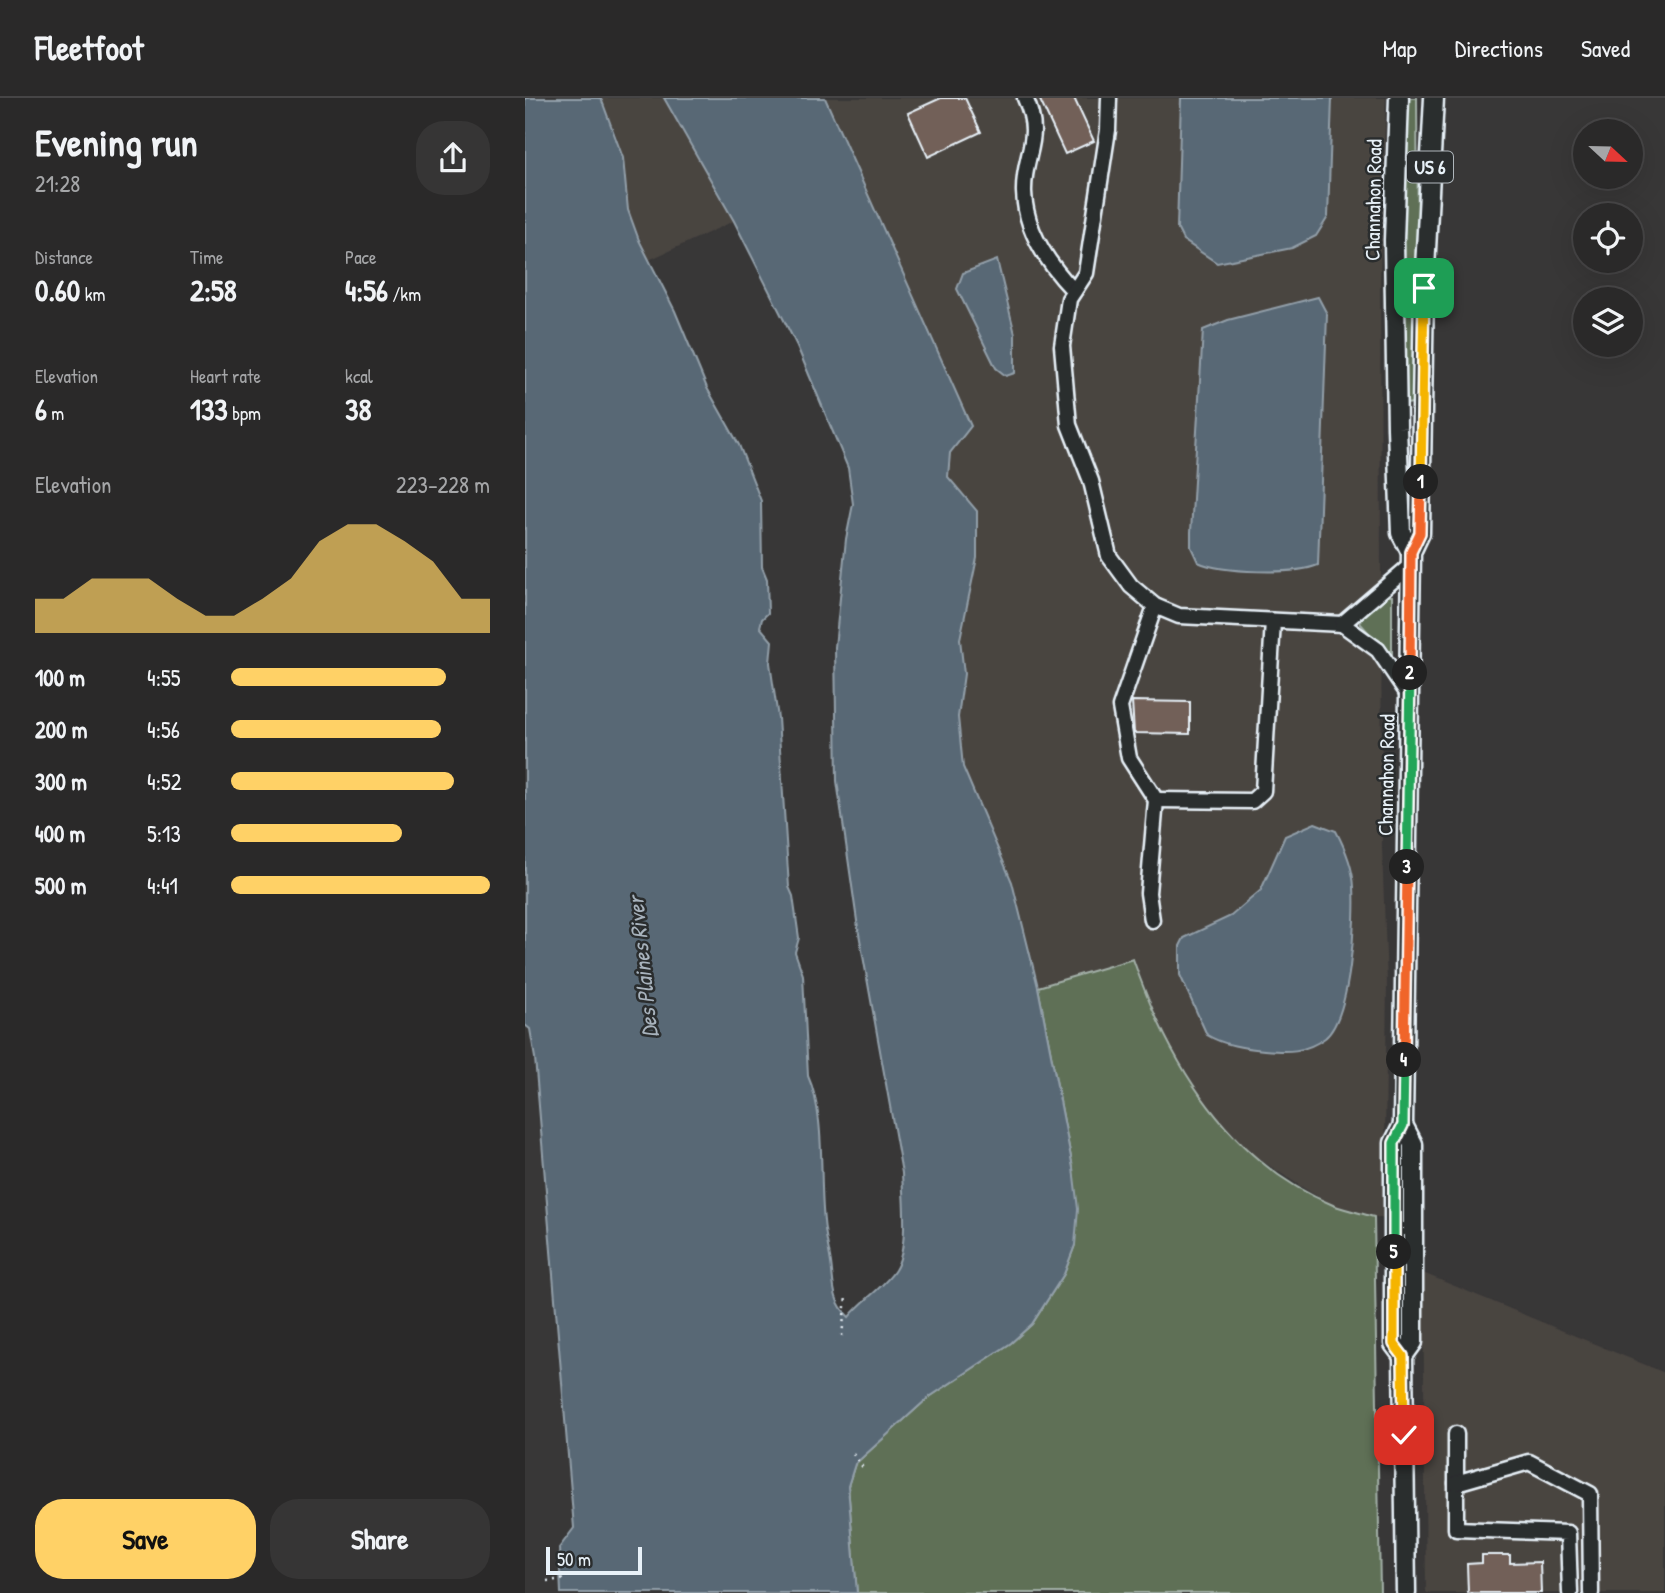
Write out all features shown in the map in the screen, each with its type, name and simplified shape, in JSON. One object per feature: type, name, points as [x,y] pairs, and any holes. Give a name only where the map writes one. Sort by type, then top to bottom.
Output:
[{"type":"main road","name":"Channahon Road","points":[[1399,98],[1394,240],[1397,428],[1401,533],[1411,558]]},
{"type":"main road","name":"Channahon Road","points":[[1406,1593],[1403,1356],[1394,1344],[1394,1143],[1403,1125],[1411,558],[1420,533],[1424,288],[1434,98]]},
{"type":"lane","points":[[1025,98],[1033,115],[1035,132],[1024,191],[1028,218],[1049,265],[1074,291]]},
{"type":"lane","points":[[1109,98],[1108,130],[1086,273],[1069,299],[1062,346],[1069,425],[1091,481],[1109,556],[1131,586],[1155,606],[1179,616],[1342,624],[1378,650],[1410,697]]},
{"type":"lane","points":[[1342,624],[1411,558]]},
{"type":"lane","points":[[1152,920],[1148,893],[1156,800],[1129,758],[1120,707],[1155,606]]},
{"type":"lane","points":[[1156,800],[1252,801],[1263,791],[1273,621]]},
{"type":"lane","points":[[1456,1434],[1456,1529],[1569,1533],[1570,1593]]},
{"type":"lane","points":[[1456,1483],[1529,1462],[1590,1494],[1591,1593]]},
{"type":"path","points":[[842,1336],[846,1297]]},
{"type":"path","points":[[853,1454],[864,1469]]},
{"type":"path","points":[[547,1581],[567,1579]]},
{"type":"shaded area","points":[[600,98],[664,98],[734,221],[649,260],[628,210],[623,158]]},
{"type":"shaded area","points":[[825,98],[1386,98],[1380,276],[1382,847],[1387,983],[1384,1219],[1332,1205],[1253,1155],[1230,1133],[1208,1106],[1165,1039],[1133,959],[1038,987],[1012,882],[963,767],[958,717],[964,674],[960,639],[977,558],[977,511],[948,478],[950,453],[842,139]]},
{"type":"shaded area","points":[[1423,1273],[1665,1373],[1665,1593],[1426,1593]]},
{"type":"green space","points":[[1408,98],[1417,98],[1418,241],[1413,403],[1406,404],[1403,247]]},
{"type":"green space","points":[[1384,596],[1392,596],[1392,659],[1360,623],[1364,615]]},
{"type":"green space","points":[[1133,959],[1164,1034],[1184,1070],[1207,1104],[1233,1135],[1262,1163],[1296,1186],[1333,1205],[1374,1217],[1380,1593],[857,1593],[848,1486],[855,1464],[928,1398],[1011,1343],[1032,1324],[1064,1274],[1075,1245],[1073,1168],[1038,987]]},
{"type":"water","name":"Des Plaines River","points":[[525,98],[600,98],[602,101],[623,158],[628,210],[639,240],[675,311],[707,388],[739,445],[761,501],[762,567],[767,579],[768,613],[762,619],[760,627],[772,641],[770,663],[778,718],[789,887],[793,896],[799,938],[795,952],[803,975],[808,1076],[814,1092],[820,1128],[824,1221],[834,1286],[839,1305],[849,1317],[895,1270],[902,1249],[904,1223],[902,1173],[858,928],[837,781],[835,647],[846,539],[853,504],[848,468],[797,346],[734,221],[664,98],[825,98],[971,426],[950,453],[948,477],[977,511],[977,558],[960,639],[964,674],[958,717],[963,767],[1012,882],[1038,987],[1073,1168],[1078,1209],[1075,1245],[1064,1274],[1032,1324],[1011,1343],[928,1398],[855,1464],[848,1486],[857,1593],[561,1593],[559,1548],[574,1528],[535,1058],[530,1029],[525,1025]]},
{"type":"water","points":[[1181,98],[1332,98],[1328,217],[1316,236],[1292,248],[1217,263],[1183,240],[1177,228]]},
{"type":"water","points":[[997,260],[1015,334],[1015,373],[1006,376],[996,368],[957,289],[963,273]]},
{"type":"water","points":[[1318,297],[1327,314],[1318,565],[1293,570],[1258,571],[1223,569],[1198,562],[1191,547],[1191,532],[1203,330],[1228,320]]},
{"type":"water","points":[[1315,823],[1336,831],[1348,858],[1354,887],[1350,967],[1341,1010],[1334,1027],[1318,1043],[1296,1050],[1249,1048],[1213,1038],[1207,1035],[1180,975],[1180,946],[1184,938],[1231,916],[1261,890],[1285,836]]},
{"type":"building","points":[[941,98],[965,98],[981,132],[928,157],[908,113]]},
{"type":"building","points":[[1039,98],[1074,98],[1094,141],[1065,154]]},
{"type":"building","points":[[1132,701],[1190,702],[1190,734],[1134,733]]},
{"type":"building","points":[[1482,1555],[1510,1555],[1510,1563],[1540,1562],[1541,1593],[1468,1593],[1467,1564],[1482,1563]]},
{"type":"route","points":[[1404,1435],[1403,1356],[1394,1344],[1394,1143],[1403,1125],[1411,552],[1420,533],[1424,288]]}]
